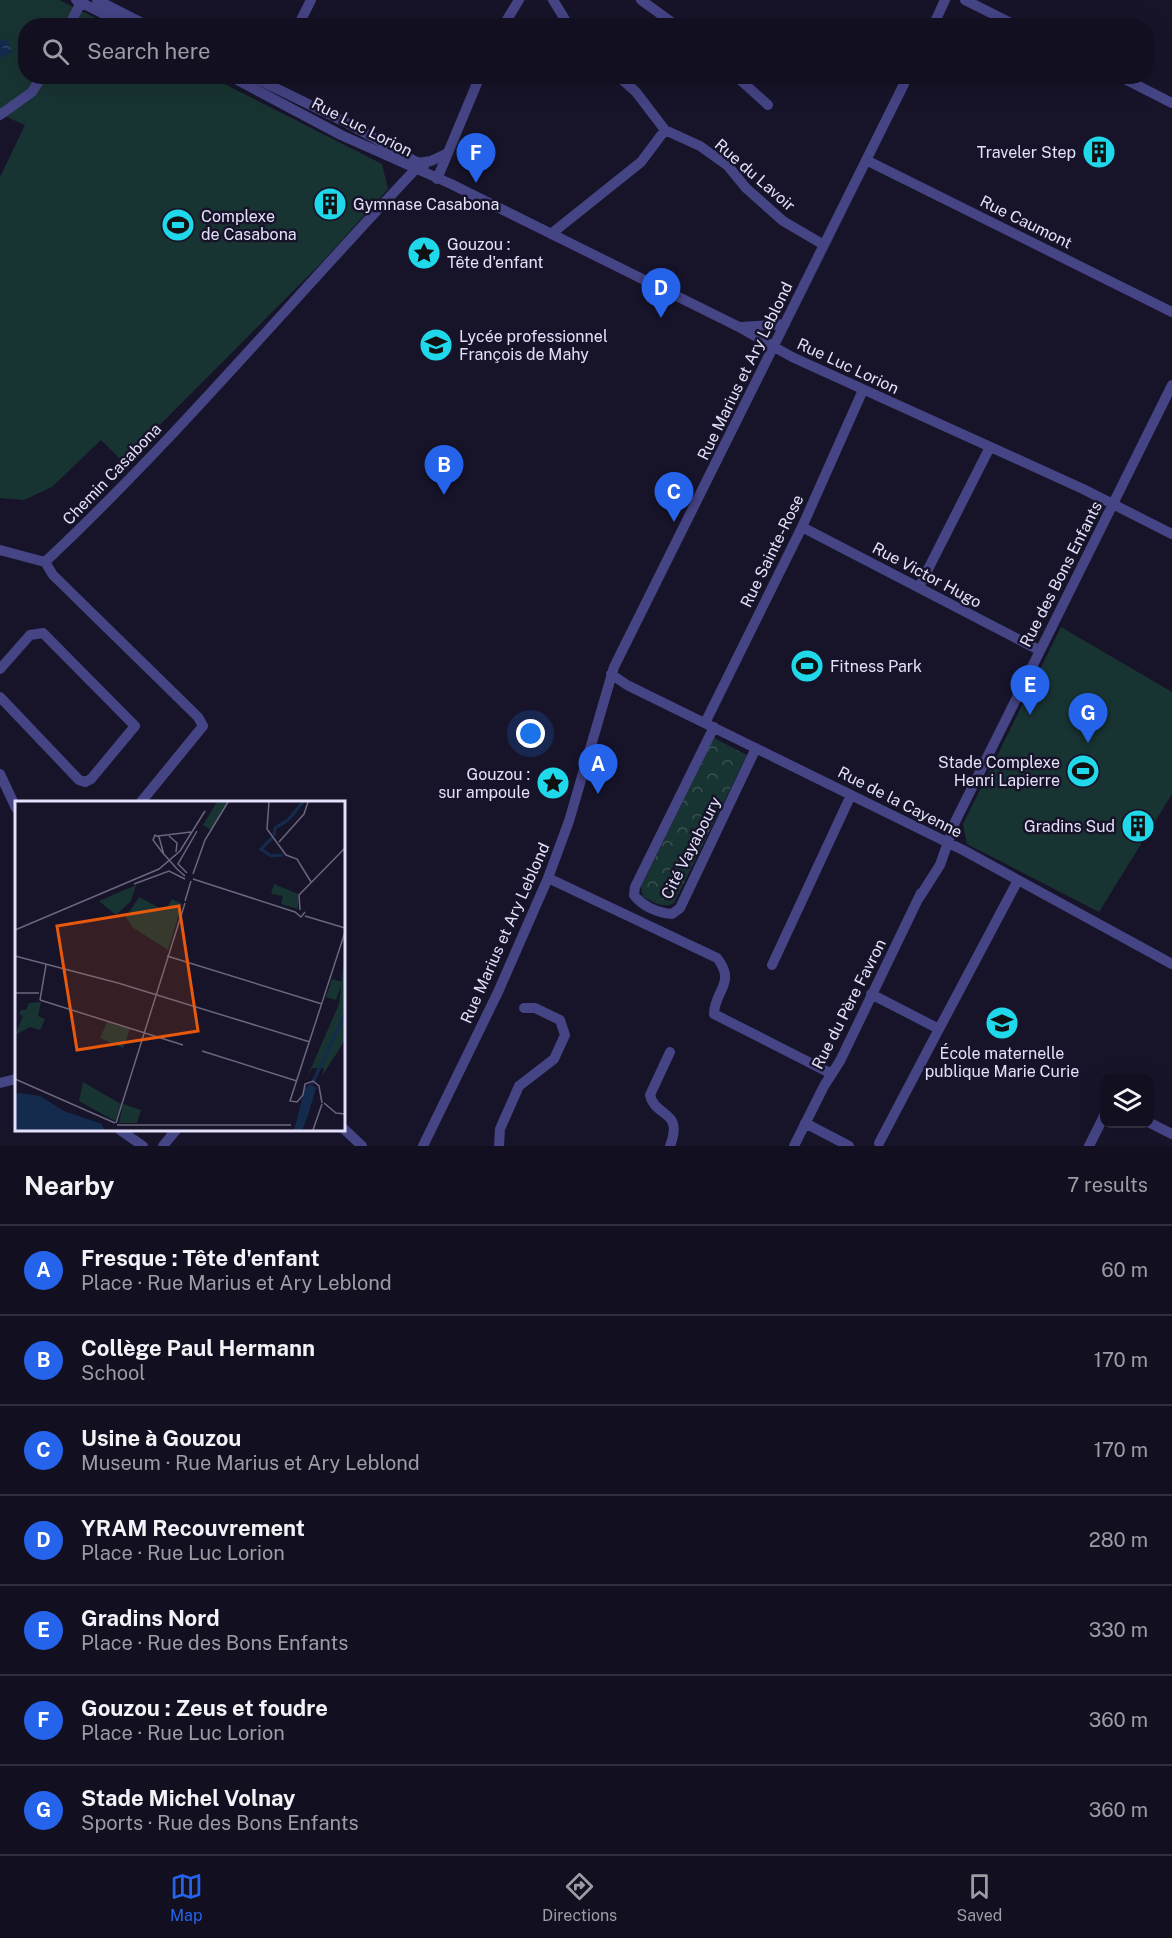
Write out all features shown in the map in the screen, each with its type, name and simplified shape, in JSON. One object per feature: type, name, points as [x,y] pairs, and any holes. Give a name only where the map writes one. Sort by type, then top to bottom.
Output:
[{"type":"street","points":[[97,0],[132,18]]},
{"type":"street","points":[[302,18],[311,0]]},
{"type":"street","points":[[508,18],[519,0]]},
{"type":"street","points":[[553,0],[564,18]]},
{"type":"street","points":[[641,0],[666,18]]},
{"type":"street","points":[[937,18],[945,0]]},
{"type":"street","points":[[965,0],[1001,18]]},
{"type":"street","points":[[72,18],[79,1],[112,18]]},
{"type":"street","points":[[0,115],[32,92],[37,84]]},
{"type":"street","name":"Rue Luc Lorion","points":[[255,84],[739,327],[774,347],[1172,534]]},
{"type":"street","name":"Rue Luc Lorion","points":[[276,84],[417,166]]},
{"type":"street","points":[[438,177],[477,84]]},
{"type":"street","name":"Rue du Lavoir","points":[[627,84],[636,92],[665,130],[700,146],[728,166],[746,188],[783,220],[824,245]]},
{"type":"street","points":[[745,84],[768,105]]},
{"type":"street","name":"Rue Marius et Ary Leblond","points":[[423,1146],[498,992],[548,878],[569,821],[611,674],[904,84]]},
{"type":"street","points":[[1134,84],[1172,104]]},
{"type":"street","points":[[551,234],[641,162],[665,130]]},
{"type":"street","points":[[417,166],[448,153]]},
{"type":"street","name":"Rue Caumont","points":[[866,160],[1172,312]]},
{"type":"street","name":"Chemin Casabona","points":[[45,562],[156,452],[417,166]]},
{"type":"street","points":[[739,327],[785,324]]},
{"type":"street","name":"Rue des Bons Enfants","points":[[947,842],[1039,650],[1172,385]]},
{"type":"street","name":"Rue Sainte-Rose","points":[[709,725],[863,390]]},
{"type":"street","points":[[919,587],[990,447]]},
{"type":"street","name":"Rue Victor Hugo","points":[[802,527],[1039,650]]},
{"type":"street","points":[[0,549],[45,562],[60,582],[198,717],[203,726],[142,801]]},
{"type":"street","points":[[0,669],[30,635],[42,633],[135,726],[91,779],[85,782],[67,770],[0,697]]},
{"type":"street","name":"Rue de la Cayenne","points":[[611,674],[947,842],[1172,964]]},
{"type":"street","name":"Cité Vayaboury","points":[[709,725],[635,887],[634,895],[640,903],[663,914],[672,914],[680,908],[756,748]]},
{"type":"street","points":[[0,774],[15,806]]},
{"type":"street","points":[[772,965],[851,795]]},
{"type":"street","name":"Rue du Père Favron","points":[[808,1124],[947,842]]},
{"type":"street","points":[[548,878],[717,958],[726,973],[725,984],[714,1014],[834,1071]]},
{"type":"street","points":[[879,1143],[1018,880]]},
{"type":"street","points":[[871,994],[939,1029]]},
{"type":"street","points":[[499,1146],[500,1129],[519,1086],[554,1059],[565,1035],[560,1020],[535,1008],[524,1008]]},
{"type":"street","points":[[669,1052],[650,1095],[656,1106],[670,1115],[675,1131],[670,1146]]},
{"type":"street","points":[[0,1083],[15,1079]]},
{"type":"street","points":[[794,1146],[808,1124]]},
{"type":"street","points":[[799,1146],[808,1124]]},
{"type":"street","points":[[808,1124],[849,1146]]},
{"type":"street","points":[[1089,1146],[1100,1124]]},
{"type":"street","points":[[1154,1125],[1172,1134]]},
{"type":"street","points":[[345,1130],[362,1146]]},
{"type":"street","points":[[121,1131],[143,1146]]},
{"type":"street","points":[[164,1146],[175,1131]]},
{"type":"green space","name":"Complexe de Casabona","points":[[0,0],[59,0],[96,18],[18,18],[18,84],[225,84],[382,164],[388,189],[323,261],[123,462],[101,440],[52,487],[24,500],[0,498],[0,177],[25,125],[0,114]]},
{"type":"green space","points":[[1061,627],[1172,692],[1172,794],[1099,912],[967,844],[963,824]]},
{"type":"green space","points":[[714,738],[747,755],[674,903],[658,904],[643,897],[641,887]]},
{"type":"water","points":[[7,39],[12,53],[0,58],[0,41]]},
{"type":"place","name":"Traveler Step","points":[[1099,152]]},
{"type":"place","name":"Gouzou : Zeus et foudre","points":[[476,183]]},
{"type":"place","name":"Gymnase Casabona","points":[[330,204]]},
{"type":"place","name":"Complexe de Casabona","points":[[178,225]]},
{"type":"place","name":"Gouzou : Tête d'enfant","points":[[424,253]]},
{"type":"place","name":"YRAM Recouvrement","points":[[661,318]]},
{"type":"place","name":"Lycée professionnel François de Mahy","points":[[436,345]]},
{"type":"place","name":"Collège Paul Hermann","points":[[444,495]]},
{"type":"place","name":"Usine à Gouzou","points":[[674,522]]},
{"type":"place","name":"Fitness Park","points":[[807,666]]},
{"type":"place","name":"Gradins Nord","points":[[1030,715]]},
{"type":"place","name":"Stade Michel Volnay","points":[[1088,743]]},
{"type":"place","name":"Stade Complexe Henri Lapierre","points":[[1083,771]]},
{"type":"place","name":"Gouzou : sur ampoule","points":[[553,783]]},
{"type":"place","name":"Fresque : Tête d'enfant","points":[[598,794]]},
{"type":"place","name":"Gradins Sud","points":[[1138,826]]},
{"type":"place","name":"École maternelle publique Marie Curie","points":[[1002,1023]]}]
